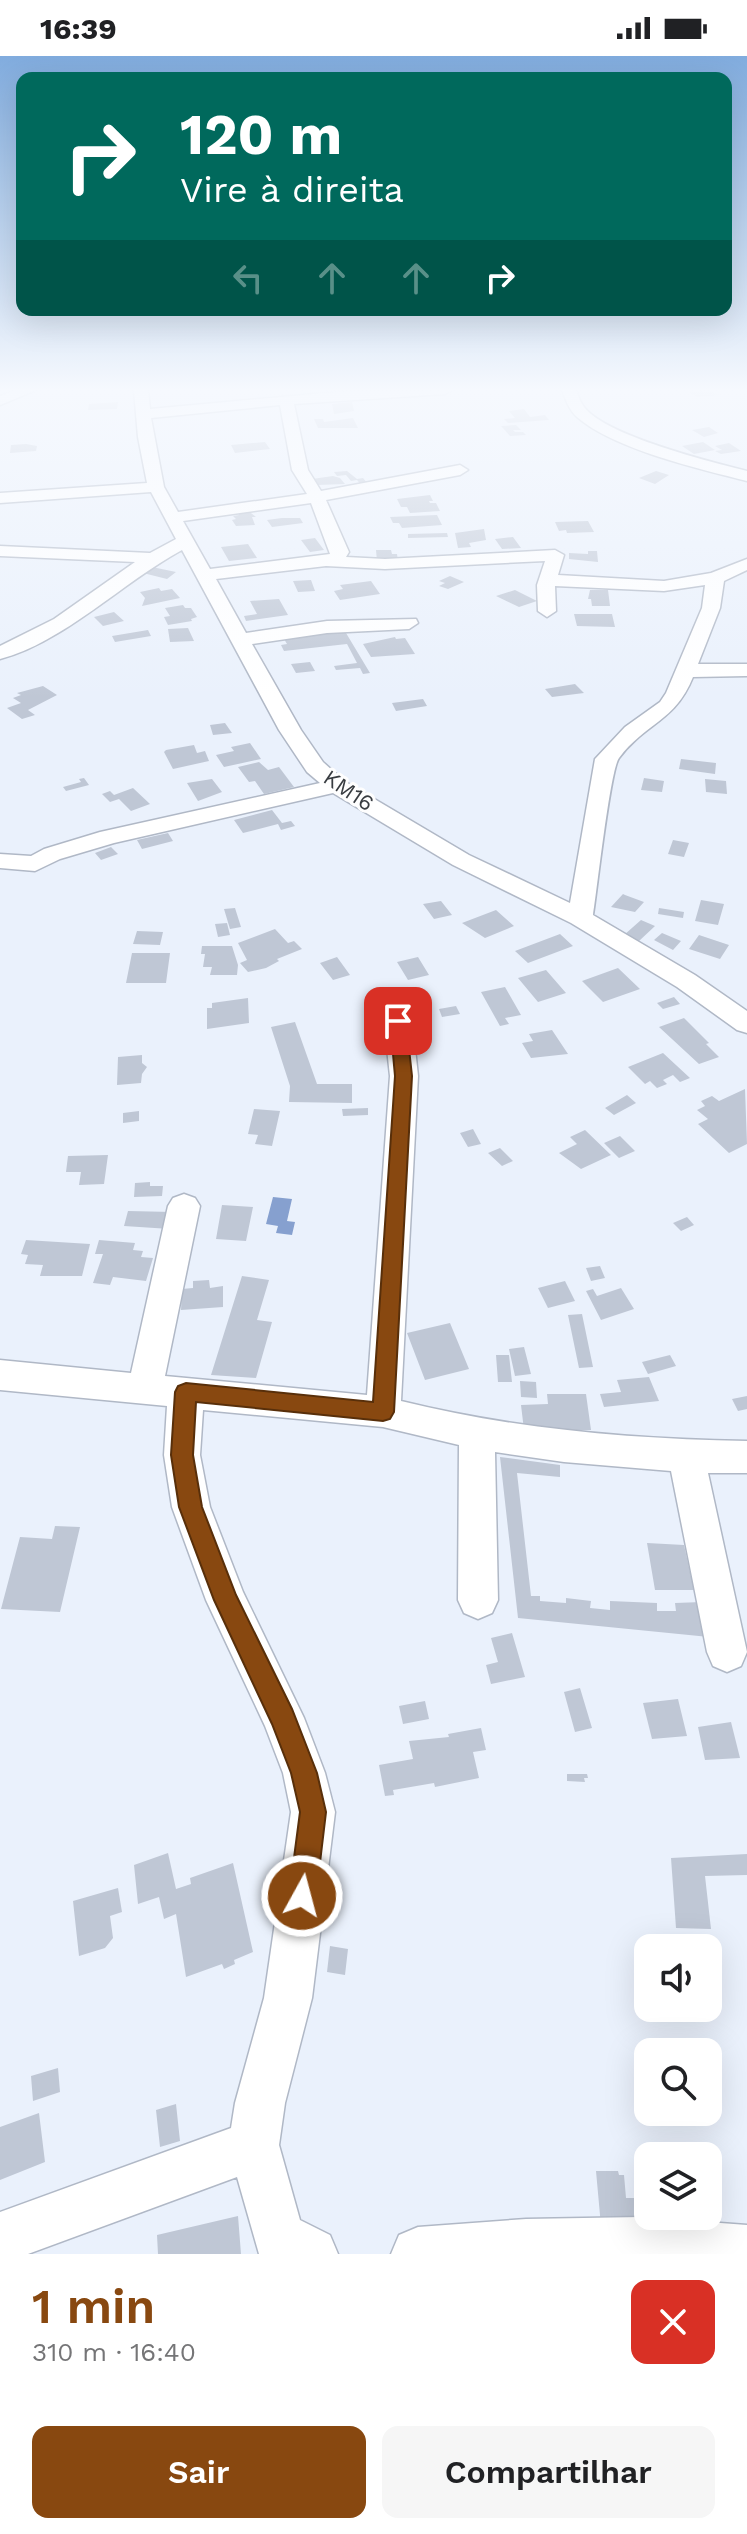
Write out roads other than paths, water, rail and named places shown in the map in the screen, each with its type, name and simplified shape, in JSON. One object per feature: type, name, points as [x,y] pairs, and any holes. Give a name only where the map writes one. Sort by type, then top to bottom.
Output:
[{"type":"street","points":[[0,498],[77,493]]},
{"type":"street","name":"KM16","points":[[159,493],[303,750],[315,767],[336,786],[461,860],[580,918],[686,981],[747,1024]]},
{"type":"street","points":[[314,493],[340,552],[336,558],[326,561]]},
{"type":"street","points":[[173,518],[340,493]]},
{"type":"street","points":[[0,653],[61,623],[153,558],[185,541]]},
{"type":"street","points":[[0,551],[153,558]]},
{"type":"street","points":[[204,575],[326,561],[385,564],[557,552],[545,592],[547,611]]},
{"type":"street","points":[[549,580],[664,586],[715,578],[747,564]]},
{"type":"street","points":[[580,918],[606,759],[632,731],[667,706],[685,673],[711,608],[715,578]]},
{"type":"street","points":[[241,640],[350,625],[409,623]]},
{"type":"street","points":[[0,633],[41,633]]},
{"type":"street","points":[[685,673],[701,669],[747,670]]},
{"type":"street","points":[[0,861],[35,864],[52,854],[108,837],[336,786]]},
{"type":"street","points":[[383,1412],[404,1076],[398,1021]]},
{"type":"street","points":[[184,1206],[165,1390],[182,1455],[191,1507],[226,1600],[283,1718],[304,1773],[313,1812],[288,1998],[260,2103],[254,2145],[278,2237],[311,2254]]},
{"type":"street","points":[[0,1375],[383,1412],[422,1423],[533,1444],[686,1457],[747,1457]]},
{"type":"street","points":[[477,1431],[478,1600]]},
{"type":"street","points":[[686,1457],[727,1652]]},
{"type":"street","points":[[0,2238],[254,2145]]},
{"type":"street","points":[[418,2254],[526,2245],[626,2243],[747,2251]]},
{"type":"water","points":[[273,1197],[292,1199],[287,1221],[295,1222],[292,1235],[276,1233],[278,1226],[266,1224]]}]
